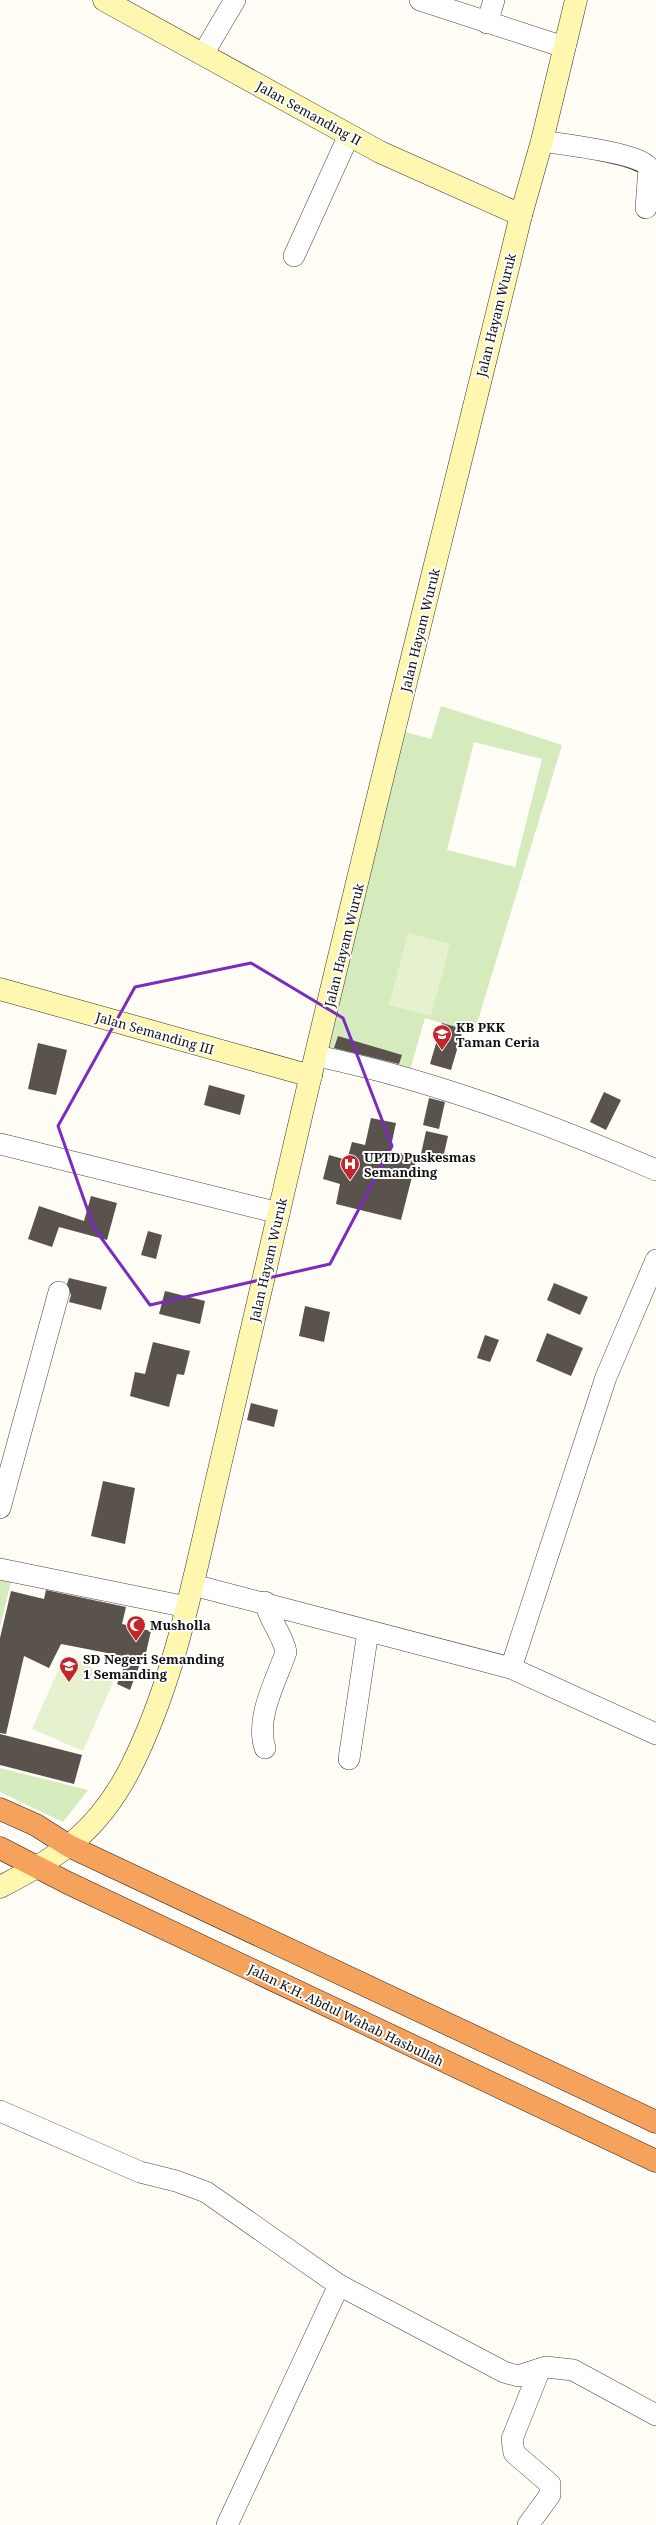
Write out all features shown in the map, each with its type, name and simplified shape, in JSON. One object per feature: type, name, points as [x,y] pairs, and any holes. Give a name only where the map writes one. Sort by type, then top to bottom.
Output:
[{"type":"highway","points":[[0,1809],[36,1825],[70,1846],[656,2122]]},
{"type":"highway","name":"Jalan K.H. Abdul Wahab Hasbullah","points":[[0,1848],[44,1863],[656,2161]]},
{"type":"main road","name":"Jalan Semanding II","points":[[104,0],[131,7],[203,54],[380,152],[443,182],[521,215]]},
{"type":"main road","name":"Jalan Hayam Wuruk","points":[[0,1887],[44,1863],[70,1846],[90,1829],[128,1773],[153,1718],[188,1607],[314,1066],[521,215],[542,141],[576,0]]},
{"type":"main road","name":"Jalan Semanding III","points":[[0,989],[314,1066]]},
{"type":"street","points":[[203,54],[235,0]]},
{"type":"street","points":[[420,0],[564,47]]},
{"type":"street","points":[[487,23],[494,0]]},
{"type":"street","points":[[294,256],[349,135]]},
{"type":"street","points":[[542,141],[602,151],[642,161],[649,168],[646,208]]},
{"type":"street","points":[[314,1066],[422,1084],[590,1141],[656,1170]]},
{"type":"street","points":[[0,1144],[279,1213]]},
{"type":"street","points":[[511,1668],[606,1377],[656,1260]]},
{"type":"street","points":[[0,1508],[60,1292]]},
{"type":"street","points":[[0,1569],[188,1607]]},
{"type":"street","points":[[193,1585],[265,1602],[368,1631],[511,1668],[656,1734]]},
{"type":"street","points":[[265,1602],[269,1617],[285,1643],[286,1652],[265,1714],[261,1736],[265,1748]]},
{"type":"street","points":[[349,1759],[368,1631]]},
{"type":"street","points":[[0,2111],[140,2172],[176,2181],[206,2192],[339,2285],[504,2372],[518,2376],[540,2368],[559,2367],[573,2370],[656,2415]]},
{"type":"street","points":[[227,2525],[339,2285]]},
{"type":"street","points":[[528,2525],[550,2495],[551,2489],[550,2484],[519,2460],[514,2453],[512,2439],[540,2368]]},
{"type":"highlighted area","points":[[251,963],[343,1018],[392,1146],[330,1264],[150,1305],[94,1228],[58,1126],[135,987]]},
{"type":"green space","points":[[441,706],[562,745],[474,1033],[425,1018],[410,1070],[324,1046],[402,731],[431,739]],"holes":[[[474,742],[542,759],[515,867],[447,850]]]},
{"type":"green space","points":[[408,933],[450,944],[431,1016],[389,1005]]},
{"type":"green space","points":[[0,1572],[13,1574],[0,1627]]},
{"type":"green space","points":[[65,1655],[115,1678],[83,1751],[32,1729]]},
{"type":"green space","points":[[0,1768],[88,1790],[63,1822],[0,1792]]},
{"type":"building","points":[[442,1023],[463,1029],[451,1070],[430,1064]]},
{"type":"building","points":[[338,1036],[402,1055],[399,1064],[334,1048]]},
{"type":"building","points":[[38,1043],[67,1050],[56,1095],[28,1089]]},
{"type":"building","points":[[209,1085],[245,1095],[240,1115],[204,1105]]},
{"type":"building","points":[[604,1092],[621,1100],[606,1130],[590,1122]]},
{"type":"building","points":[[429,1098],[445,1102],[439,1129],[423,1125]]},
{"type":"building","name":"UPTD Puskesmas Semanding","points":[[371,1118],[396,1123],[390,1151],[417,1157],[401,1220],[336,1204],[340,1184],[323,1179],[329,1155],[347,1160],[352,1142],[365,1145]]},
{"type":"building","points":[[426,1131],[448,1136],[443,1158],[421,1154]]},
{"type":"building","points":[[91,1196],[117,1203],[107,1240],[59,1227],[52,1247],[28,1239],[39,1206],[84,1221]]},
{"type":"building","points":[[148,1231],[162,1235],[156,1259],[141,1255]]},
{"type":"building","points":[[69,1278],[107,1287],[101,1310],[69,1302],[71,1295],[67,1284]]},
{"type":"building","points":[[554,1283],[588,1297],[580,1315],[547,1300]]},
{"type":"building","points":[[165,1291],[205,1301],[200,1324],[159,1314]]},
{"type":"building","points":[[305,1306],[330,1312],[324,1342],[299,1336]]},
{"type":"building","points":[[547,1333],[583,1348],[571,1376],[536,1361]]},
{"type":"building","points":[[485,1335],[499,1340],[490,1362],[477,1358]]},
{"type":"building","points":[[153,1342],[190,1351],[184,1375],[177,1374],[169,1407],[130,1396],[135,1372],[145,1374]]},
{"type":"building","points":[[251,1403],[278,1410],[274,1427],[247,1420]]},
{"type":"building","points":[[103,1481],[135,1488],[125,1544],[91,1536]]},
{"type":"building","points":[[46,1590],[126,1607],[122,1624],[151,1631],[145,1657],[143,1656],[130,1690],[117,1684],[128,1657],[61,1644],[49,1668],[24,1656],[6,1734],[0,1733],[0,1638],[11,1591],[44,1599]]},
{"type":"building","points":[[0,1734],[82,1755],[74,1784],[0,1765]]},
{"type":"place","name":"KB PKK Taman Ceria","points":[[442,1051]]},
{"type":"place","name":"UPTD Puskesmas Semanding","points":[[350,1181]]},
{"type":"place","name":"Musholla","points":[[136,1642]]},
{"type":"place","name":"SD Negeri Semanding 1 Semanding","points":[[69,1683]]}]
